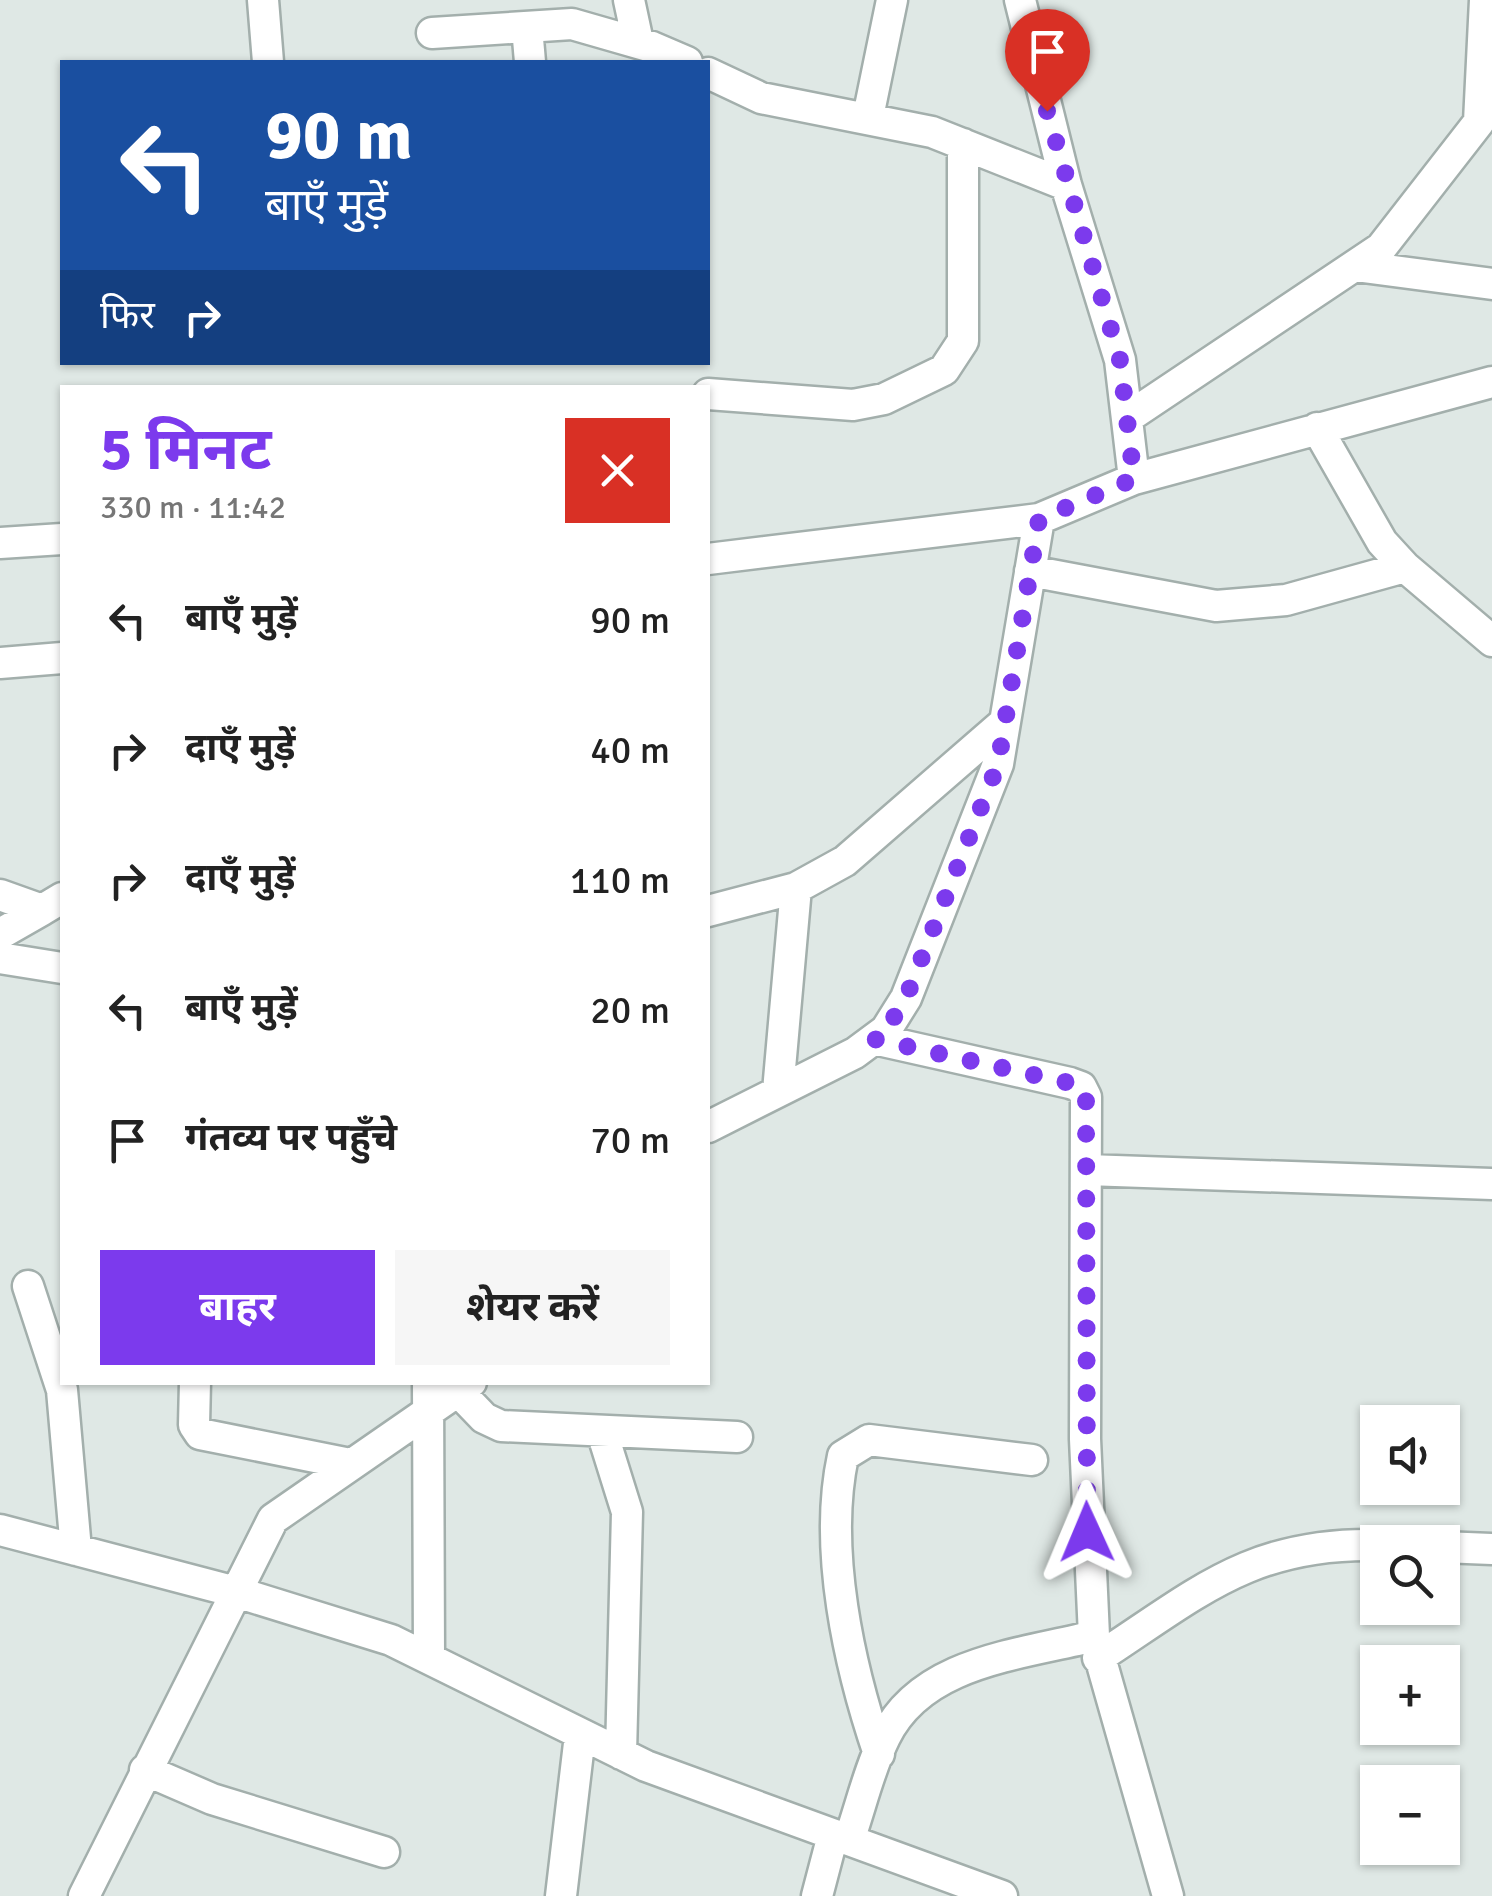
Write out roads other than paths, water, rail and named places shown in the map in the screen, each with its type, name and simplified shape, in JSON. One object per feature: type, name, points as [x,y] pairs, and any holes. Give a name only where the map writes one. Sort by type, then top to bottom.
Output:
[{"type":"street","points":[[263,0],[268,60]]},
{"type":"street","points":[[629,0],[638,42]]},
{"type":"street","points":[[868,117],[892,0]]},
{"type":"street","points":[[1020,0],[1066,185],[1120,360],[1134,479]]},
{"type":"street","points":[[1127,418],[1380,248],[1478,122],[1486,97],[1485,0]]},
{"type":"street","points":[[432,33],[572,24],[638,42],[682,60]]},
{"type":"street","points":[[527,27],[530,60]]},
{"type":"street","points":[[710,74],[761,98],[868,117],[963,144],[1066,185]]},
{"type":"street","points":[[710,394],[853,406],[884,399],[944,370],[963,341],[963,144]]},
{"type":"street","points":[[1354,266],[1492,284]]},
{"type":"street","points":[[710,558],[1039,519],[1134,479],[1492,382]]},
{"type":"street","points":[[1317,428],[1362,512],[1405,567],[1492,642]]},
{"type":"street","points":[[710,1126],[874,1039],[886,1030],[906,998],[998,764],[1039,519]]},
{"type":"street","points":[[0,542],[60,540]]},
{"type":"street","points":[[1030,571],[1216,606],[1245,606],[1286,600],[1405,567]]},
{"type":"street","points":[[0,663],[60,658]]},
{"type":"street","points":[[710,910],[796,888],[845,861],[1005,722]]},
{"type":"street","points":[[778,1091],[796,888]]},
{"type":"street","points":[[0,895],[52,904]]},
{"type":"street","points":[[0,934],[52,904]]},
{"type":"street","points":[[0,958],[60,968]]},
{"type":"street","points":[[874,1039],[1082,1087],[1086,1097],[1085,1458],[1096,1647],[1168,1896]]},
{"type":"street","points":[[1087,1170],[1492,1184]]},
{"type":"street","points":[[28,1286],[60,1384]]},
{"type":"street","points":[[60,1385],[76,1550]]},
{"type":"street","points":[[195,1385],[194,1425],[200,1434],[350,1464]]},
{"type":"street","points":[[84,1896],[273,1519],[350,1464],[429,1394],[464,1387],[484,1418],[501,1426],[737,1437]]},
{"type":"street","points":[[429,1394],[429,1658]]},
{"type":"street","points":[[602,1432],[627,1512],[620,1754]]},
{"type":"street","points":[[879,1754],[853,1677],[843,1627],[837,1483],[843,1456],[869,1440],[1032,1460]]},
{"type":"street","points":[[0,1530],[236,1592],[354,1628],[429,1658],[620,1754],[1002,1896]]},
{"type":"street","points":[[817,1896],[896,1719],[944,1675],[1096,1647],[1251,1563],[1309,1549],[1360,1546]]},
{"type":"street","points":[[1460,1547],[1492,1549]]},
{"type":"street","points":[[561,1896],[580,1735]]},
{"type":"street","points":[[145,1770],[212,1799],[384,1852]]}]
